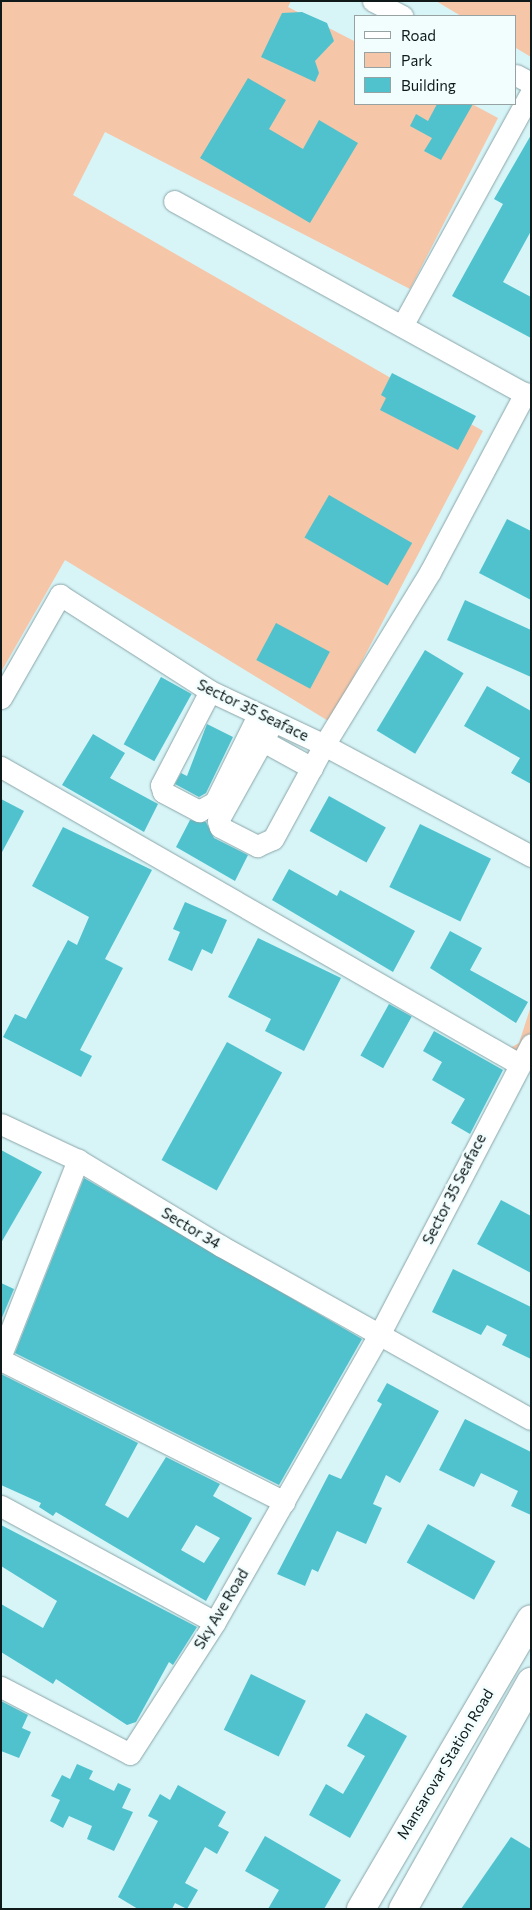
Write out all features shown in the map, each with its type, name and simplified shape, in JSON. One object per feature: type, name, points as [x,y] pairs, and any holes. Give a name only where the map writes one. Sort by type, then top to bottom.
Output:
[{"type":"main road","name":"Mansarovar Station Road","points":[[361,1909],[377,1877],[531,1619]]},
{"type":"main road","points":[[377,1877],[406,1902],[531,1682]]},
{"type":"street","points":[[373,1],[400,15]]},
{"type":"street","points":[[517,76],[531,83]]},
{"type":"street","points":[[402,326],[531,92]]},
{"type":"street","points":[[174,201],[528,395],[430,572],[324,745],[273,839],[266,844],[257,846],[220,826],[218,821],[263,741],[266,719]]},
{"type":"street","name":"Sector 35 Seaface","points":[[1,698],[60,595],[210,691],[324,745],[531,856]]},
{"type":"street","points":[[210,691],[161,784],[162,792],[199,811],[215,802],[266,719]]},
{"type":"street","points":[[263,741],[312,768]]},
{"type":"street","points":[[1,767],[519,1064]]},
{"type":"street","name":"Sector 35 Seaface","points":[[379,1335],[531,1044]]},
{"type":"street","name":"Sector 34","points":[[1,1124],[78,1160],[379,1335],[531,1419]]},
{"type":"street","points":[[1,1355],[78,1160]]},
{"type":"street","name":"Sky Ave Road","points":[[1,1687],[130,1754],[215,1622],[379,1335]]},
{"type":"street","points":[[1,1360],[284,1502]]},
{"type":"street","points":[[1,1506],[215,1622]]},
{"type":"green space","points":[[1,1],[291,1],[288,7],[354,41],[354,105],[474,105],[498,118],[410,289],[105,132],[73,195],[483,431],[330,722],[65,560],[1,672]]},
{"type":"green space","points":[[436,1],[531,1],[531,57],[517,49],[517,15],[459,15]]},
{"type":"green space","points":[[531,1006],[531,1066],[505,1051],[519,1043]]},
{"type":"building","points":[[302,12],[327,23],[334,41],[315,61],[319,73],[315,82],[261,57],[282,13]]},
{"type":"building","points":[[248,78],[286,100],[269,129],[303,149],[319,120],[358,143],[310,223],[200,158]]},
{"type":"building","points":[[436,105],[472,105],[441,160],[424,151],[432,138],[410,126],[416,114],[428,121]]},
{"type":"building","points":[[531,135],[531,231],[503,282],[531,297],[531,338],[452,296],[503,204],[494,199]]},
{"type":"building","points":[[392,373],[476,416],[458,450],[380,410],[386,398],[381,395]]},
{"type":"building","points":[[329,495],[412,543],[388,585],[305,537]]},
{"type":"building","points":[[507,519],[531,531],[531,600],[479,573]]},
{"type":"building","points":[[465,600],[531,630],[531,677],[447,640]]},
{"type":"building","points":[[276,623],[330,652],[310,689],[256,660]]},
{"type":"building","points":[[425,650],[464,673],[415,754],[377,731]]},
{"type":"building","points":[[161,677],[192,694],[154,761],[124,744]]},
{"type":"building","points":[[487,686],[531,711],[531,784],[511,773],[520,758],[464,726]]},
{"type":"building","points":[[207,724],[233,737],[206,793],[199,797],[175,784],[181,773],[187,776]]},
{"type":"building","points":[[93,734],[125,753],[110,778],[158,804],[144,832],[62,785]]},
{"type":"building","points":[[329,796],[386,828],[366,862],[310,831]]},
{"type":"building","points":[[1,799],[24,811],[1,854]]},
{"type":"building","points":[[190,820],[206,822],[214,838],[248,855],[235,881],[176,847]]},
{"type":"building","points":[[420,824],[491,859],[460,922],[389,887]]},
{"type":"building","points":[[63,827],[152,870],[105,959],[123,968],[80,1050],[92,1056],[81,1077],[3,1037],[15,1014],[26,1019],[68,940],[77,945],[89,917],[32,886]]},
{"type":"building","points":[[289,869],[337,896],[340,890],[415,931],[393,972],[272,900]]},
{"type":"building","points":[[185,902],[227,920],[212,954],[202,949],[192,971],[168,960],[180,932],[173,929]]},
{"type":"building","points":[[450,931],[482,948],[470,970],[528,1002],[516,1023],[430,968]]},
{"type":"building","points":[[258,938],[341,978],[304,1051],[265,1031],[271,1019],[228,997]]},
{"type":"building","points":[[389,1004],[412,1017],[383,1068],[360,1056]]},
{"type":"building","points":[[434,1031],[503,1070],[470,1134],[451,1123],[465,1099],[432,1080],[442,1062],[423,1051]]},
{"type":"building","points":[[227,1042],[282,1073],[217,1191],[162,1160]]},
{"type":"building","points":[[1,1150],[42,1172],[1,1243]]},
{"type":"building","points":[[84,1178],[362,1339],[279,1485],[15,1353]]},
{"type":"building","points":[[501,1200],[531,1216],[531,1273],[477,1244]]},
{"type":"building","points":[[453,1269],[531,1307],[531,1359],[502,1345],[507,1335],[487,1325],[481,1335],[432,1312]]},
{"type":"building","points":[[1,1283],[14,1289],[1,1320]]},
{"type":"building","points":[[1,1374],[138,1443],[105,1505],[128,1518],[166,1457],[220,1484],[213,1496],[252,1518],[206,1601],[56,1512],[53,1516],[39,1507],[41,1503],[1,1485]],"holes":[[[196,1525],[220,1538],[204,1563],[181,1550]]]},
{"type":"building","points":[[387,1383],[439,1411],[400,1483],[386,1475],[373,1504],[382,1508],[366,1544],[337,1531],[318,1572],[312,1569],[305,1586],[277,1574],[329,1474],[341,1479],[382,1404],[377,1401]]},
{"type":"building","points":[[465,1419],[531,1452],[531,1515],[511,1506],[518,1491],[481,1473],[474,1487],[439,1470]]},
{"type":"building","points":[[428,1524],[495,1561],[474,1600],[407,1562]]},
{"type":"building","points":[[1,1525],[197,1627],[173,1665],[169,1662],[136,1722],[127,1725],[56,1679],[53,1684],[1,1652],[1,1604],[43,1628],[57,1601],[1,1566]]},
{"type":"building","points":[[251,1674],[306,1701],[279,1756],[224,1730]]},
{"type":"building","points":[[1,1701],[28,1715],[22,1728],[31,1732],[19,1758],[1,1751]]},
{"type":"building","points":[[366,1713],[407,1736],[350,1838],[309,1815],[326,1784],[343,1794],[365,1756],[347,1746]]},
{"type":"building","points":[[77,1764],[93,1771],[89,1779],[114,1791],[118,1783],[131,1789],[122,1808],[133,1812],[114,1851],[87,1839],[92,1826],[69,1816],[63,1828],[50,1821],[60,1800],[51,1796],[62,1775],[70,1779]]},
{"type":"building","points":[[178,1785],[226,1812],[218,1826],[229,1832],[217,1854],[205,1847],[185,1883],[198,1890],[187,1909],[175,1903],[172,1909],[138,1909],[118,1897],[158,1821],[148,1816],[160,1794],[170,1800]]},
{"type":"building","points":[[265,1836],[341,1880],[324,1909],[268,1909],[279,1890],[245,1871]]},
{"type":"building","points":[[511,1837],[531,1849],[531,1909],[461,1909]]}]
